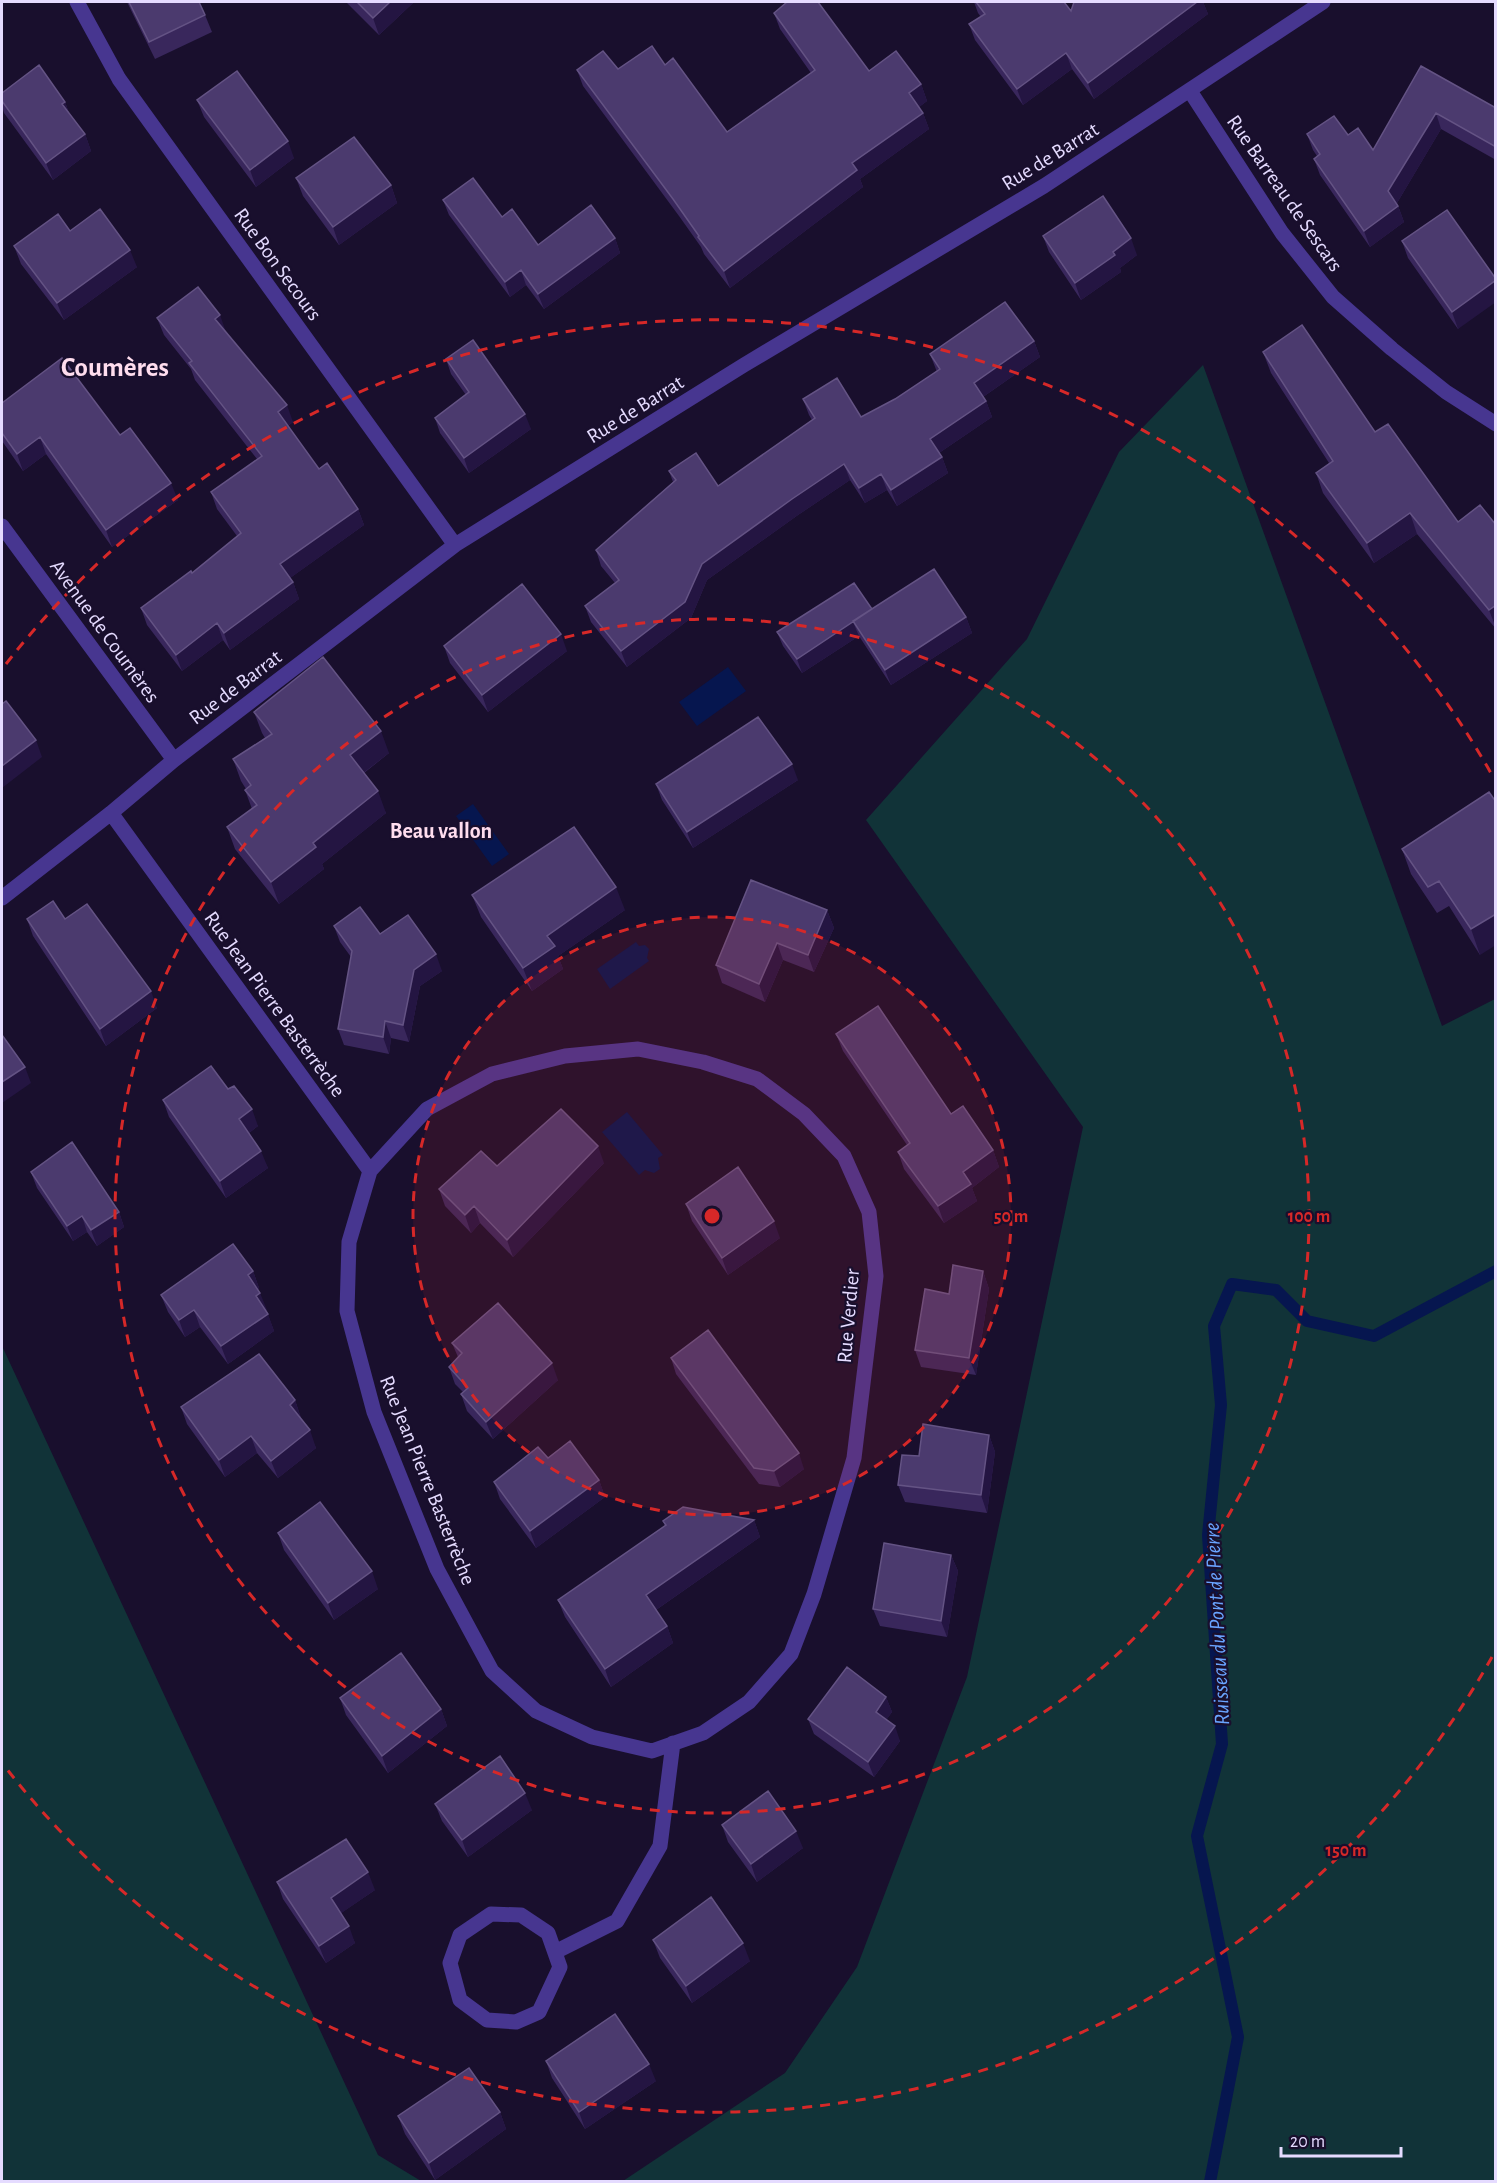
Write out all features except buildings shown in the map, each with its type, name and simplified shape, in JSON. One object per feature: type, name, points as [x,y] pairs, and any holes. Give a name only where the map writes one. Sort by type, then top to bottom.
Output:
[{"type":"street","name":"Rue Bon Secours","points":[[77,2],[119,79],[455,545]]},
{"type":"street","name":"Rue de Barrat","points":[[2,897],[111,813],[174,760],[455,545],[744,365],[1044,186],[1323,2]]},
{"type":"street","name":"Rue Barreau de Sescars","points":[[1190,91],[1282,233],[1333,297],[1437,385],[1496,424]]},
{"type":"street","name":"Avenue de Coumères","points":[[2,526],[174,760]]},
{"type":"street","name":"Rue Jean Pierre Basterrèche","points":[[111,813],[370,1171],[349,1242],[347,1311],[374,1412],[437,1569],[492,1671],[536,1711],[592,1737],[652,1751],[673,1743]]},
{"type":"street","name":"Rue Verdier","points":[[370,1171],[427,1109],[492,1074],[565,1056],[638,1049],[703,1062],[757,1079],[804,1114],[844,1156],[869,1212],[876,1275],[854,1458],[814,1594],[791,1654],[749,1702],[703,1733],[673,1743]]},
{"type":"street","points":[[555,1952],[617,1921],[660,1846],[673,1743]]},
{"type":"street","points":[[491,1914],[521,1915],[548,1933],[555,1952],[560,1967],[539,2012],[516,2022],[487,2020],[460,2000],[450,1963],[460,1935],[491,1914]]},
{"type":"green space","points":[[1203,365],[1442,1026],[1495,999],[1495,2181],[623,2181],[785,2073],[857,1967],[967,1677],[1083,1127],[866,820],[1027,639],[1119,452]]},
{"type":"green space","points":[[2,1346],[378,2155],[421,2181],[2,2181]]},
{"type":"shaded area","points":[[728,667],[746,691],[697,726],[679,702]]},
{"type":"shaded area","points":[[473,804],[509,854],[492,866],[456,816]]},
{"type":"shaded area","points":[[636,942],[639,946],[645,945],[649,949],[647,958],[649,961],[610,989],[597,969]]},
{"type":"shaded area","points":[[627,1112],[663,1155],[658,1158],[660,1169],[654,1173],[645,1170],[639,1175],[602,1132]]},
{"type":"waterway","name":"Ruisseau du Pont de Pierre","points":[[1210,2182],[1238,2037],[1197,1836],[1222,1744],[1208,1535],[1221,1405],[1214,1326],[1232,1284],[1276,1290],[1307,1321],[1374,1336],[1496,1271]]},
{"type":"district","name":"Coumères","points":[[115,367]]},
{"type":"district","name":"Beau vallon","points":[[441,830]]}]
